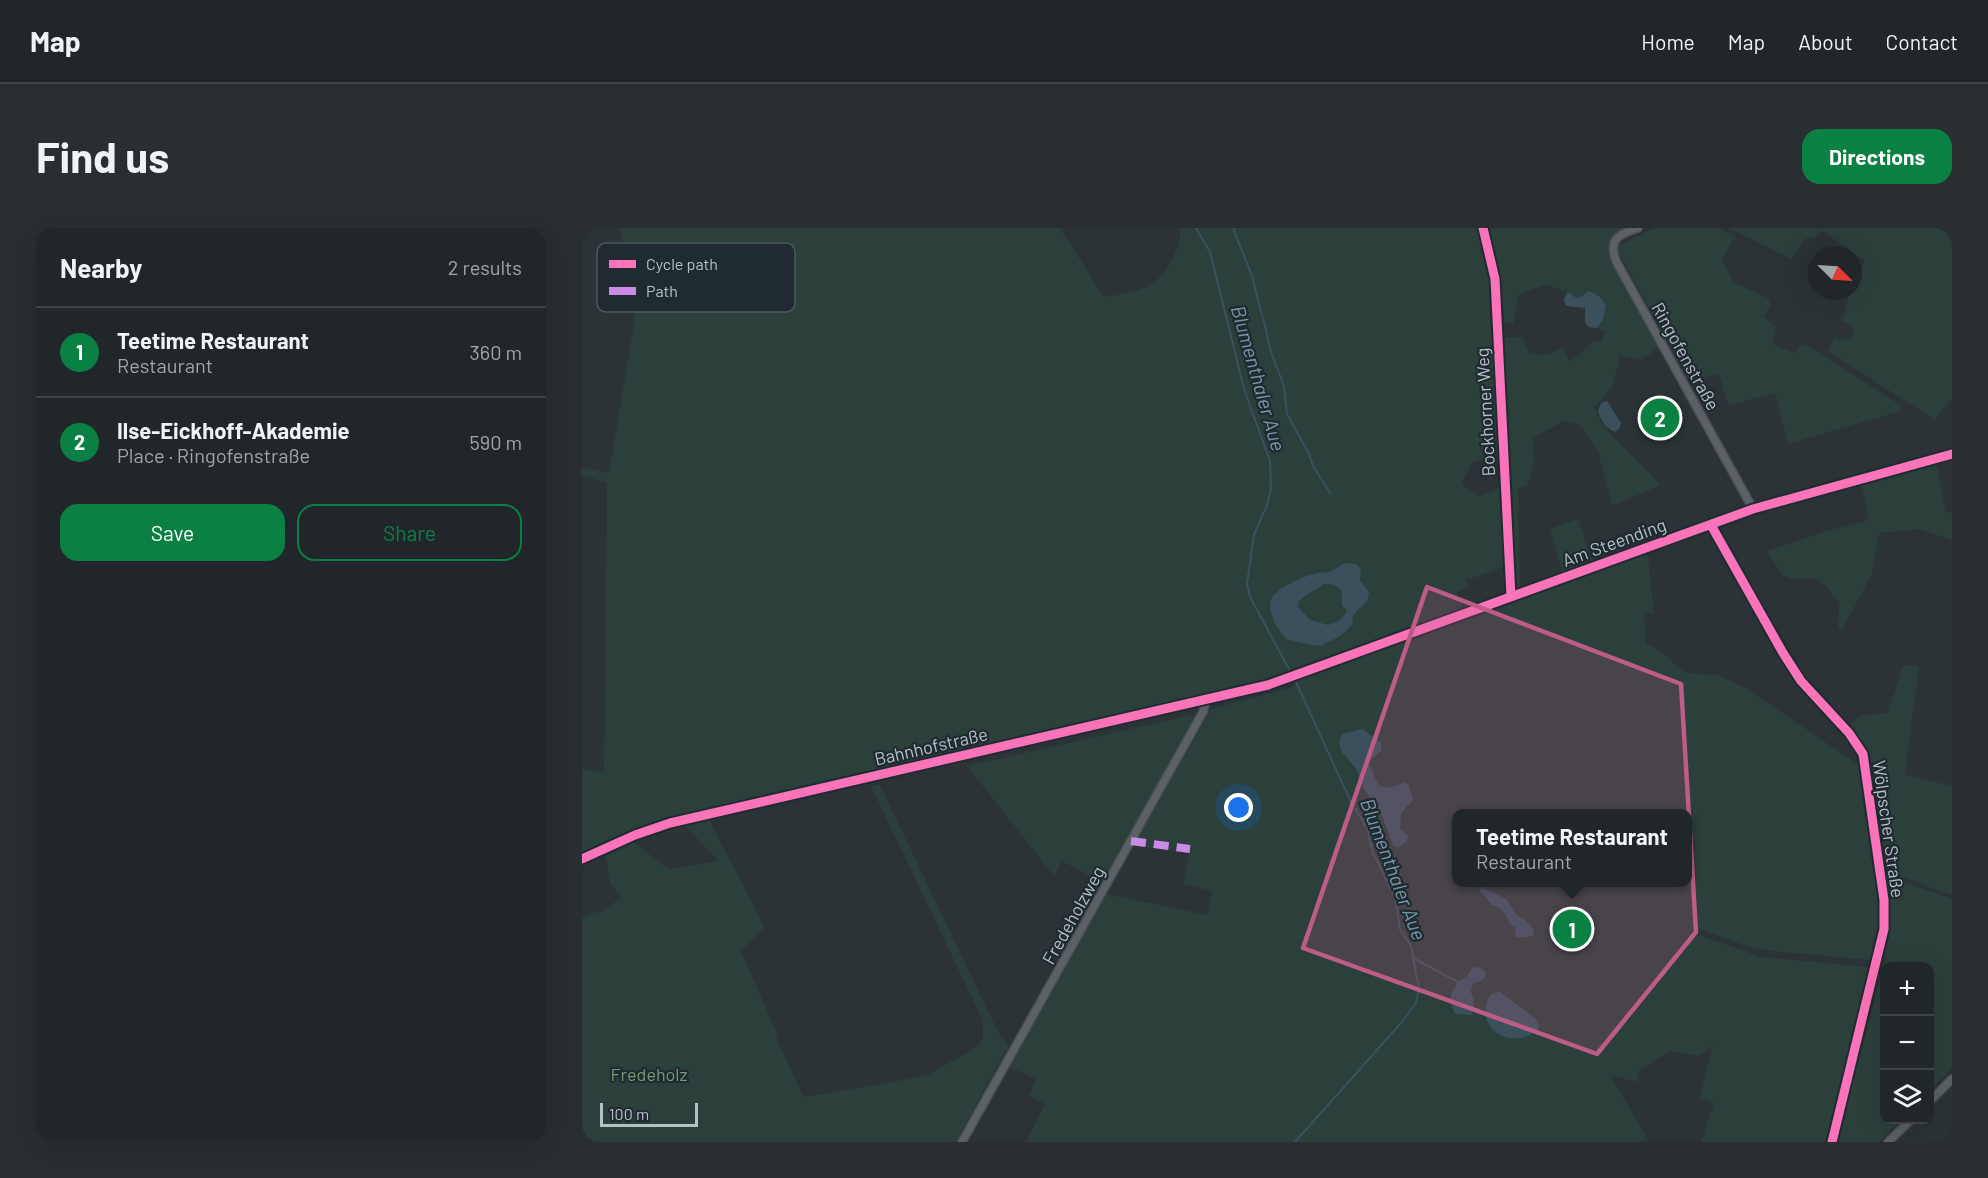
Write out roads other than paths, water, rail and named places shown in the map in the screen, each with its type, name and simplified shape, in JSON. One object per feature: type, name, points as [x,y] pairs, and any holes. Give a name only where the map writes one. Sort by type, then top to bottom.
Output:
[{"type":"street","name":"Bockhorner Weg","points":[[1483,228],[1495,279],[1511,596]]},
{"type":"street","name":"Ringofenstraße","points":[[1638,228],[1625,232],[1617,238],[1613,245],[1616,261],[1753,509]]},
{"type":"street","name":"Am Steending","points":[[1291,677],[1753,509],[1952,454]]},
{"type":"street","name":"Wölpscher Straße","points":[[1711,525],[1801,681],[1849,733],[1863,754],[1884,900],[1884,929],[1832,1142]]},
{"type":"street","name":"Bahnhofstraße","points":[[582,859],[635,834],[670,823],[1206,700],[1291,677]]},
{"type":"street","name":"Fredeholzweg","points":[[962,1142],[1203,712],[1206,700]]},
{"type":"street","points":[[1934,1096],[1952,1079]]},
{"type":"street","points":[[1888,1142],[1906,1124]]},
{"type":"water","points":[[1589,291],[1600,297],[1606,305],[1603,320],[1597,328],[1589,327],[1585,323],[1585,308],[1567,306],[1564,301],[1568,292],[1579,298]]},
{"type":"water","points":[[1607,401],[1621,423],[1615,432],[1604,423],[1598,411],[1601,403]]},
{"type":"water","points":[[1348,563],[1356,564],[1361,569],[1360,581],[1369,592],[1367,600],[1354,615],[1349,628],[1321,646],[1292,641],[1285,637],[1273,620],[1270,606],[1273,596],[1298,580],[1316,573],[1332,571]],"holes":[[[1323,584],[1331,584],[1342,591],[1342,606],[1347,610],[1337,622],[1328,625],[1310,620],[1298,607],[1299,601]]]},
{"type":"water","points":[[1363,729],[1381,743],[1381,751],[1368,762],[1379,786],[1390,788],[1404,782],[1409,786],[1413,800],[1401,813],[1400,828],[1408,836],[1406,842],[1398,848],[1393,845],[1381,813],[1363,787],[1357,770],[1342,752],[1339,743],[1342,734]]},
{"type":"water","points":[[1481,887],[1506,899],[1517,915],[1534,930],[1532,936],[1518,938],[1515,936],[1516,928],[1511,925],[1502,909],[1492,905],[1480,891]]},
{"type":"water","points":[[1480,967],[1486,973],[1484,979],[1474,983],[1472,988],[1471,993],[1474,999],[1472,1015],[1455,1014],[1451,997],[1457,982],[1467,976],[1472,968]]},
{"type":"water","points":[[1499,991],[1536,1019],[1538,1030],[1527,1036],[1516,1038],[1496,1033],[1486,1017],[1486,1007],[1490,995]]},
{"type":"waterway","name":"Blumenthaler Aue","points":[[1196,228],[1210,252],[1244,389],[1270,461],[1271,489],[1254,535],[1247,584],[1250,597],[1290,671]]},
{"type":"waterway","points":[[1233,228],[1252,276],[1262,315]]},
{"type":"waterway","points":[[1263,318],[1271,352],[1284,386],[1287,414],[1313,466],[1330,493]]},
{"type":"waterway","name":"Blumenthaler Aue","points":[[1295,680],[1350,800],[1367,828],[1373,853],[1395,897],[1400,929],[1411,946],[1419,989],[1416,1003],[1401,1023],[1295,1142]]},
{"type":"waterway","points":[[1415,959],[1458,982]]},
{"type":"place","name":"Ilse-Eickhoff-Akademie","points":[[1660,418]]},
{"type":"place","name":"Teetime Restaurant","points":[[1572,929]]},
{"type":"park label","name":"Fredeholz","points":[[649,1074]]}]
